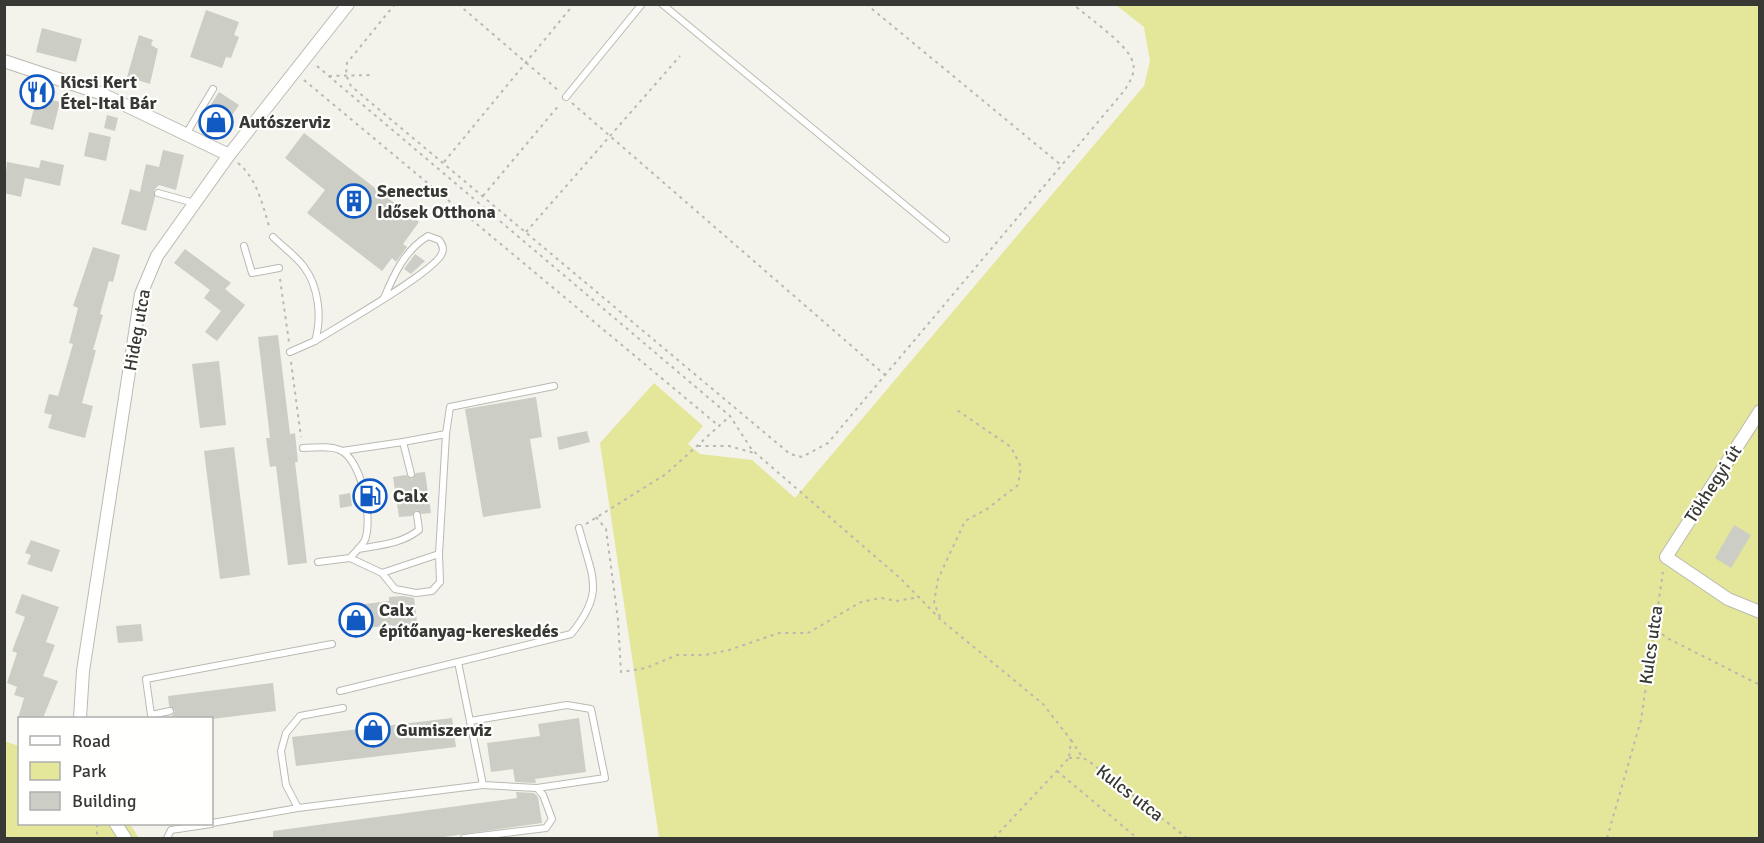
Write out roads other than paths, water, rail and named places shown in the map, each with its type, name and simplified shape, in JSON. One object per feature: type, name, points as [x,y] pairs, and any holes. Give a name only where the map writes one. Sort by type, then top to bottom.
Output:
[{"type":"street","name":"Hideg utca","points":[[80,717],[83,671],[141,294],[157,256],[229,155],[348,4]]},
{"type":"street","points":[[4,61],[100,93],[229,155]]},
{"type":"street","name":"Tökhegyi út","points":[[1760,411],[1666,557],[1728,599],[1760,612]]},
{"type":"street","points":[[117,825],[125,838]]},
{"type":"lane","points":[[566,97],[642,4]]},
{"type":"lane","points":[[662,4],[946,239]]},
{"type":"lane","points":[[186,134],[213,88]]},
{"type":"lane","points":[[158,193],[195,203]]},
{"type":"lane","points":[[290,352],[315,341],[406,285],[441,257],[442,248],[439,240],[429,236],[414,247],[394,275],[384,298]]},
{"type":"lane","points":[[273,237],[305,268],[314,290],[320,314],[315,341]]},
{"type":"lane","points":[[244,246],[252,273],[279,268]]},
{"type":"lane","points":[[318,562],[350,558],[382,573],[395,589],[416,593],[432,591],[440,582],[439,554],[446,434],[450,406],[554,386]]},
{"type":"lane","points":[[342,451],[446,434]]},
{"type":"lane","points":[[403,442],[411,474]]},
{"type":"lane","points":[[303,448],[329,447],[342,451],[354,461],[361,478],[367,527],[365,540],[350,558]]},
{"type":"lane","points":[[358,549],[397,543],[409,537],[419,530],[417,515]]},
{"type":"lane","points":[[340,691],[571,634],[586,615],[595,591],[579,528]]},
{"type":"lane","points":[[382,573],[439,554]]},
{"type":"lane","points":[[170,711],[151,715],[146,679],[332,644]]},
{"type":"lane","points":[[458,662],[483,785]]},
{"type":"lane","points":[[213,823],[298,808],[483,785],[537,788],[605,778],[591,709],[567,705],[470,721]]},
{"type":"lane","points":[[298,808],[286,785],[280,750],[286,733],[300,716],[343,708]]},
{"type":"lane","points":[[464,838],[546,828],[552,819],[543,795],[537,788]]},
{"type":"lane","points":[[167,838],[171,830],[200,825]]},
{"type":"place","name":"Kicsi Kert Étel-Ital Bár","points":[[37,92]]},
{"type":"place","name":"Autószerviz","points":[[216,122]]},
{"type":"place","name":"Senectus Idősek Otthona","points":[[354,201]]},
{"type":"place","name":"Calx","points":[[370,496]]},
{"type":"place","name":"Calx építőanyag-kereskedés","points":[[356,620]]},
{"type":"place","name":"Gumiszerviz","points":[[373,730]]}]
